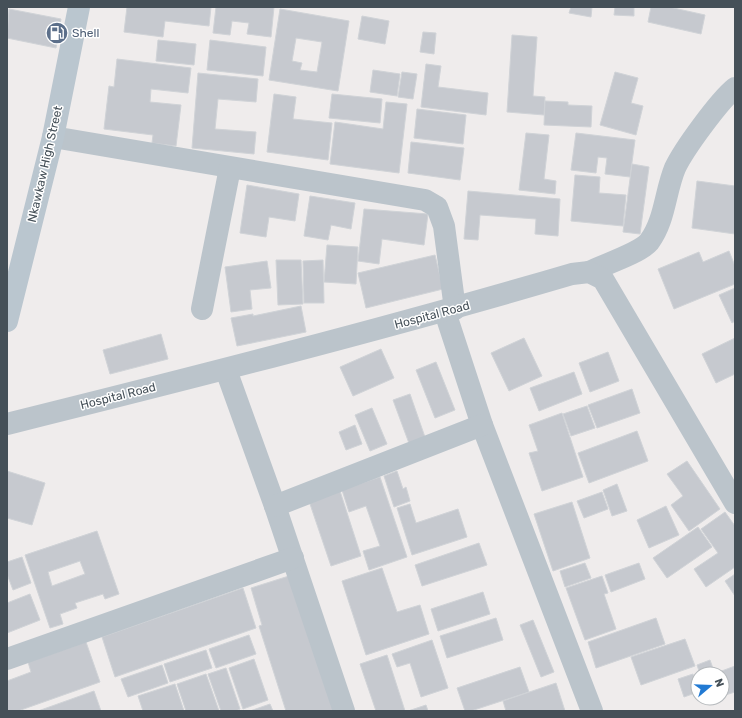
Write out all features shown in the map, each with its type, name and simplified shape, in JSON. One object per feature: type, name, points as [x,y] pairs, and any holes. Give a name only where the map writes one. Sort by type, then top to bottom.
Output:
[{"type":"main road","name":"Nkawkaw High Street","points":[[7,321],[53,137],[79,7]]},
{"type":"street","name":"Hospital Road","points":[[7,424],[226,370],[450,310],[572,274],[589,272],[635,252],[648,243],[657,226],[676,168],[691,142],[735,88]]},
{"type":"street","points":[[53,137],[425,200],[437,207],[444,226],[450,310],[482,425],[592,711]]},
{"type":"street","points":[[202,309],[230,168]]},
{"type":"street","points":[[589,272],[603,279],[735,503]]},
{"type":"street","points":[[226,370],[293,558],[344,711]]},
{"type":"street","points":[[275,506],[482,425]]},
{"type":"street","points":[[7,659],[293,558]]},
{"type":"building","points":[[127,7],[211,7],[209,26],[165,21],[163,37],[124,32]]},
{"type":"building","points":[[216,7],[274,7],[271,37],[247,34],[249,23],[232,21],[230,35],[213,33]]},
{"type":"building","points":[[571,7],[592,7],[591,17],[569,13]]},
{"type":"building","points":[[615,7],[634,7],[634,16],[614,15]]},
{"type":"building","points":[[651,7],[669,7],[705,15],[701,34],[648,22]]},
{"type":"building","points":[[9,9],[61,19],[56,48],[7,38]]},
{"type":"building","points":[[280,9],[349,21],[338,91],[269,80]],"holes":[[[296,38],[322,42],[317,72],[300,70],[302,63],[292,61]]]},
{"type":"building","points":[[362,16],[389,21],[385,44],[358,39]]},
{"type":"building","points":[[423,32],[436,33],[434,54],[420,52]]},
{"type":"building","points":[[512,35],[537,37],[533,96],[545,97],[544,115],[507,112]]},
{"type":"building","points":[[158,40],[196,44],[194,65],[156,61]]},
{"type":"building","points":[[210,40],[266,47],[263,76],[207,70]]},
{"type":"building","points":[[117,59],[191,68],[188,93],[151,89],[150,102],[181,105],[176,146],[152,143],[153,135],[104,129],[109,86],[114,87]]},
{"type":"building","points":[[426,64],[441,66],[438,87],[488,93],[486,115],[421,107]]},
{"type":"building","points":[[373,70],[400,74],[397,96],[370,92]]},
{"type":"building","points":[[402,72],[417,74],[413,99],[398,97]]},
{"type":"building","points":[[615,72],[638,78],[631,103],[643,106],[636,135],[600,125]]},
{"type":"building","points":[[198,73],[258,79],[256,102],[218,99],[215,129],[256,132],[254,154],[192,148]]},
{"type":"building","points":[[274,94],[296,97],[293,119],[332,123],[328,160],[267,152]]},
{"type":"building","points":[[332,94],[382,99],[380,123],[329,118]]},
{"type":"building","points":[[545,101],[568,102],[568,105],[592,106],[591,127],[544,125]]},
{"type":"building","points":[[386,102],[407,104],[399,173],[330,164],[335,122],[383,129]]},
{"type":"building","points":[[417,109],[466,115],[463,144],[414,138]]},
{"type":"building","points":[[526,133],[549,135],[544,179],[556,181],[555,194],[519,190]]},
{"type":"building","points":[[576,133],[635,140],[630,177],[605,174],[607,158],[598,157],[596,173],[571,170]]},
{"type":"building","points":[[411,142],[464,148],[460,180],[408,173]]},
{"type":"building","points":[[632,164],[649,167],[640,234],[623,232]]},
{"type":"building","points":[[575,175],[600,177],[599,193],[626,195],[623,226],[571,221]]},
{"type":"building","points":[[697,181],[735,186],[735,234],[692,228]]},
{"type":"building","points":[[247,185],[299,194],[295,221],[269,217],[266,237],[240,233]]},
{"type":"building","points":[[468,191],[560,199],[558,236],[535,234],[536,219],[480,215],[478,240],[464,239]]},
{"type":"building","points":[[310,196],[355,203],[351,229],[331,225],[328,240],[304,236]]},
{"type":"building","points":[[364,209],[428,214],[424,245],[382,239],[379,264],[358,261]]},
{"type":"building","points":[[327,245],[358,247],[356,284],[324,282]]},
{"type":"building","points":[[729,251],[735,266],[735,284],[674,309],[658,269],[699,252],[703,262]]},
{"type":"building","points":[[435,255],[443,289],[366,308],[358,273]]},
{"type":"building","points":[[276,260],[301,260],[303,304],[278,305]]},
{"type":"building","points":[[323,260],[324,303],[304,303],[303,261]]},
{"type":"building","points":[[267,261],[271,288],[250,290],[252,309],[231,312],[225,267]]},
{"type":"building","points":[[735,288],[735,321],[732,323],[719,295]]},
{"type":"building","points":[[301,306],[306,332],[237,346],[231,318],[253,314],[253,316]]},
{"type":"building","points":[[161,334],[168,359],[110,374],[103,350]]},
{"type":"building","points":[[524,338],[542,376],[509,391],[491,353]]},
{"type":"building","points":[[735,338],[735,374],[716,383],[702,354]]},
{"type":"building","points":[[381,349],[394,378],[353,396],[340,367]]},
{"type":"building","points":[[608,352],[619,381],[590,392],[579,363]]},
{"type":"building","points":[[436,362],[455,410],[435,418],[416,370]]},
{"type":"building","points":[[574,372],[582,394],[539,411],[530,388]]},
{"type":"building","points":[[632,389],[640,413],[597,428],[588,405]]},
{"type":"building","points":[[410,394],[426,440],[410,446],[393,400]]},
{"type":"building","points":[[587,406],[595,428],[571,436],[563,414]]},
{"type":"building","points":[[372,408],[387,444],[370,451],[355,415]]},
{"type":"building","points":[[562,413],[583,477],[542,491],[529,453],[538,451],[529,425]]},
{"type":"building","points":[[355,425],[362,444],[346,450],[339,432]]},
{"type":"building","points":[[637,431],[648,461],[589,483],[578,453]]},
{"type":"building","points":[[687,461],[720,509],[689,531],[671,505],[683,496],[667,474]]},
{"type":"building","points":[[7,471],[45,483],[32,525],[7,518]]},
{"type":"building","points":[[397,471],[403,489],[406,487],[410,501],[394,507],[384,476]]},
{"type":"building","points":[[380,477],[407,557],[369,570],[363,551],[380,546],[366,506],[349,512],[342,490]]},
{"type":"building","points":[[617,484],[627,511],[612,516],[603,490]]},
{"type":"building","points":[[340,491],[361,556],[331,566],[309,501]]},
{"type":"building","points":[[602,492],[608,509],[584,518],[577,501]]},
{"type":"building","points":[[572,502],[590,558],[553,571],[534,514]]},
{"type":"building","points":[[410,504],[416,523],[458,509],[467,537],[412,555],[397,508]]},
{"type":"building","points":[[666,506],[679,535],[649,548],[637,520]]},
{"type":"building","points":[[725,512],[735,526],[735,567],[706,587],[694,569],[718,553],[701,529]]},
{"type":"building","points":[[698,527],[712,547],[667,578],[653,558]]},
{"type":"building","points":[[97,531],[119,594],[105,599],[103,594],[75,603],[77,608],[60,614],[63,624],[50,628],[25,555]],"holes":[[[80,561],[85,574],[52,586],[48,572]]]},
{"type":"building","points":[[479,543],[487,565],[422,586],[415,565]]},
{"type":"building","points":[[22,557],[31,583],[13,590],[7,574],[7,562]]},
{"type":"building","points":[[585,563],[591,578],[565,587],[560,571]]},
{"type":"building","points":[[639,563],[645,579],[611,592],[605,575]]},
{"type":"building","points":[[382,568],[397,612],[420,605],[429,634],[366,655],[342,581]]},
{"type":"building","points":[[735,574],[735,596],[725,581]]},
{"type":"building","points":[[292,575],[335,711],[286,711],[259,626],[262,625],[251,588]]},
{"type":"building","points":[[602,576],[608,593],[604,594],[616,629],[585,640],[566,588]]},
{"type":"building","points":[[243,588],[256,628],[115,677],[102,637]]},
{"type":"building","points":[[483,592],[490,614],[438,631],[431,609]]},
{"type":"building","points":[[30,594],[40,620],[7,633],[7,603]]},
{"type":"building","points":[[496,618],[503,640],[447,658],[440,636]]},
{"type":"building","points":[[656,618],[665,644],[596,668],[588,642]]},
{"type":"building","points":[[533,620],[554,672],[541,677],[520,625]]},
{"type":"building","points":[[249,635],[256,654],[216,668],[209,649]]},
{"type":"building","points":[[685,639],[695,666],[690,666],[690,668],[641,685],[631,657]]},
{"type":"building","points":[[432,640],[448,688],[421,697],[410,663],[397,667],[392,654]]},
{"type":"building","points":[[86,642],[100,682],[18,711],[7,711],[7,681],[31,672],[28,662]]},
{"type":"building","points":[[206,650],[212,668],[170,682],[164,664]]},
{"type":"building","points":[[387,655],[405,711],[376,711],[360,664]]},
{"type":"building","points":[[254,659],[268,700],[243,709],[229,668]]},
{"type":"building","points":[[710,660],[712,666],[697,666]]},
{"type":"building","points":[[162,665],[168,683],[128,697],[121,679]]},
{"type":"building","points":[[735,666],[735,692],[730,694],[730,668]]},
{"type":"building","points":[[520,667],[529,692],[471,711],[465,711],[457,688]]},
{"type":"building","points":[[226,668],[240,709],[236,711],[221,711],[208,674]]},
{"type":"building","points":[[206,674],[219,711],[186,711],[177,684]]},
{"type":"building","points":[[690,675],[690,695],[684,697],[678,679]]},
{"type":"building","points":[[556,683],[565,711],[506,711],[503,701]]},
{"type":"building","points":[[175,684],[184,711],[143,711],[138,696]]},
{"type":"building","points":[[94,691],[101,711],[38,711]]},
{"type":"building","points":[[270,704],[273,711],[250,711]]},
{"type":"building","points":[[426,705],[428,711],[408,711]]},
{"type":"place","name":"Shell","points":[[57,33]]}]
